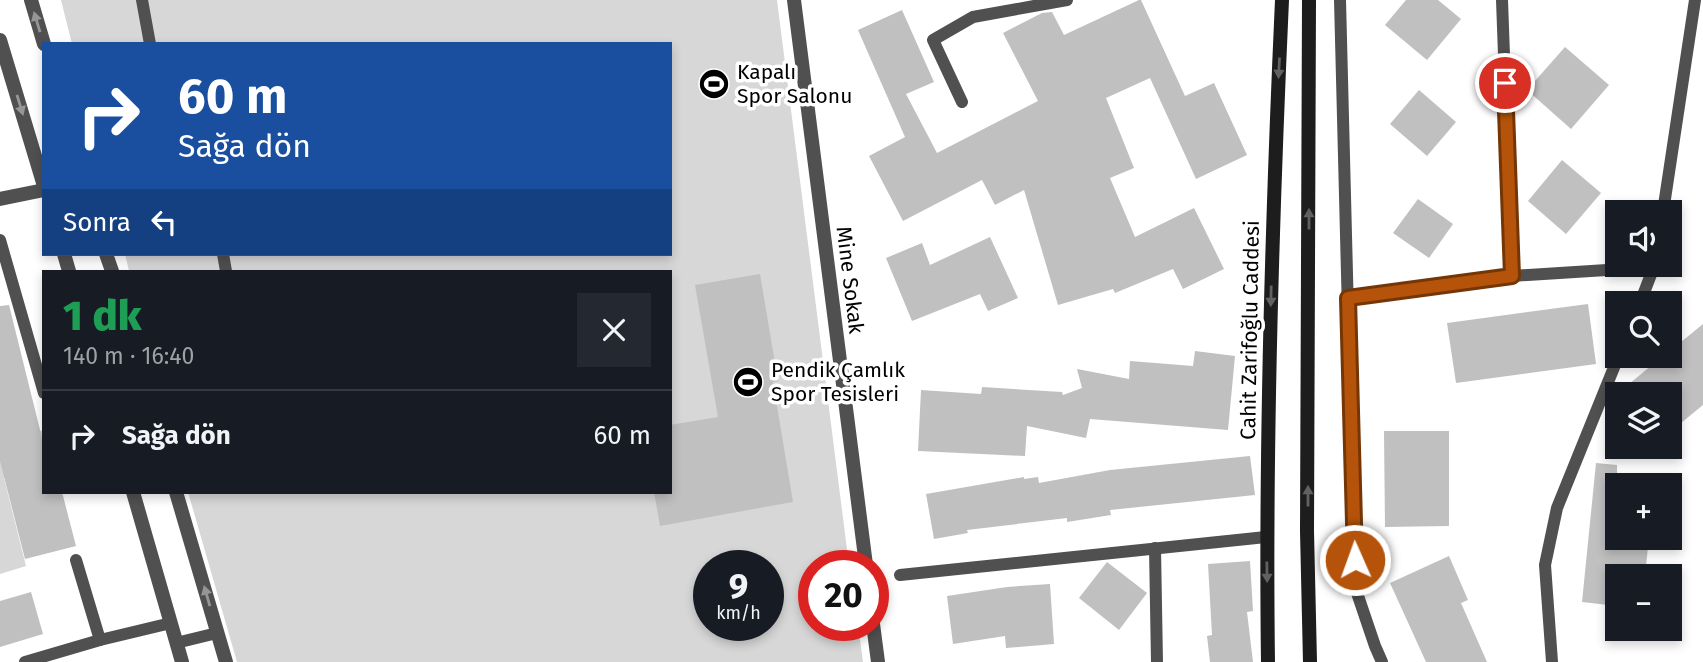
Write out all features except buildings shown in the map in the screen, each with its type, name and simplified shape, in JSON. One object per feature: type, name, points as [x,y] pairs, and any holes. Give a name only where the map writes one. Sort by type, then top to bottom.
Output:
[{"type":"main road","name":"Cahit Zarifoğlu Caddesi","points":[[1268,662],[1266,537],[1274,173],[1282,0]]},
{"type":"main road","points":[[1309,0],[1307,531],[1310,662]]},
{"type":"street","points":[[31,0],[43,42]]},
{"type":"street","name":"Mine Sokak","points":[[794,0],[864,550]]},
{"type":"street","points":[[0,40],[42,181]]},
{"type":"street","points":[[0,199],[42,188]]},
{"type":"street","points":[[134,494],[182,662]]},
{"type":"street","points":[[177,494],[226,662]]},
{"type":"street","points":[[875,641],[878,662]]},
{"type":"lane","points":[[142,0],[150,42]]},
{"type":"lane","points":[[962,102],[933,40],[973,17],[1067,0]]},
{"type":"lane","points":[[1340,0],[1355,587],[1382,662]]},
{"type":"lane","points":[[1502,0],[1512,276]]},
{"type":"lane","points":[[1665,200],[1695,0]]},
{"type":"lane","points":[[0,240],[42,386]]},
{"type":"lane","points":[[1348,298],[1512,276],[1605,269]]},
{"type":"lane","points":[[1552,662],[1545,565],[1557,508],[1614,368]]},
{"type":"lane","points":[[900,575],[1266,537]]},
{"type":"lane","points":[[1155,548],[1157,662]]},
{"type":"lane","points":[[76,560],[100,640]]},
{"type":"lane","points":[[25,662],[171,623]]},
{"type":"lane","points":[[176,643],[217,633]]},
{"type":"shaded area","name":"Pendik Çamlık Spor Tesisleri","points":[[61,0],[777,0],[847,550],[798,550],[798,641],[860,641],[863,662],[237,662],[189,494],[672,494],[672,270],[129,270],[125,256],[672,256],[672,42],[72,42]]},
{"type":"shaded area","points":[[42,430],[42,468],[4,478],[26,566],[0,574],[0,440]]},
{"type":"place","name":"Kapalı Spor Salonu","points":[[714,84]]},
{"type":"place","name":"Pendik Çamlık Spor Tesisleri","points":[[748,382]]},
{"type":"route","points":[[1355,560],[1348,298],[1512,276],[1505,83]]}]
